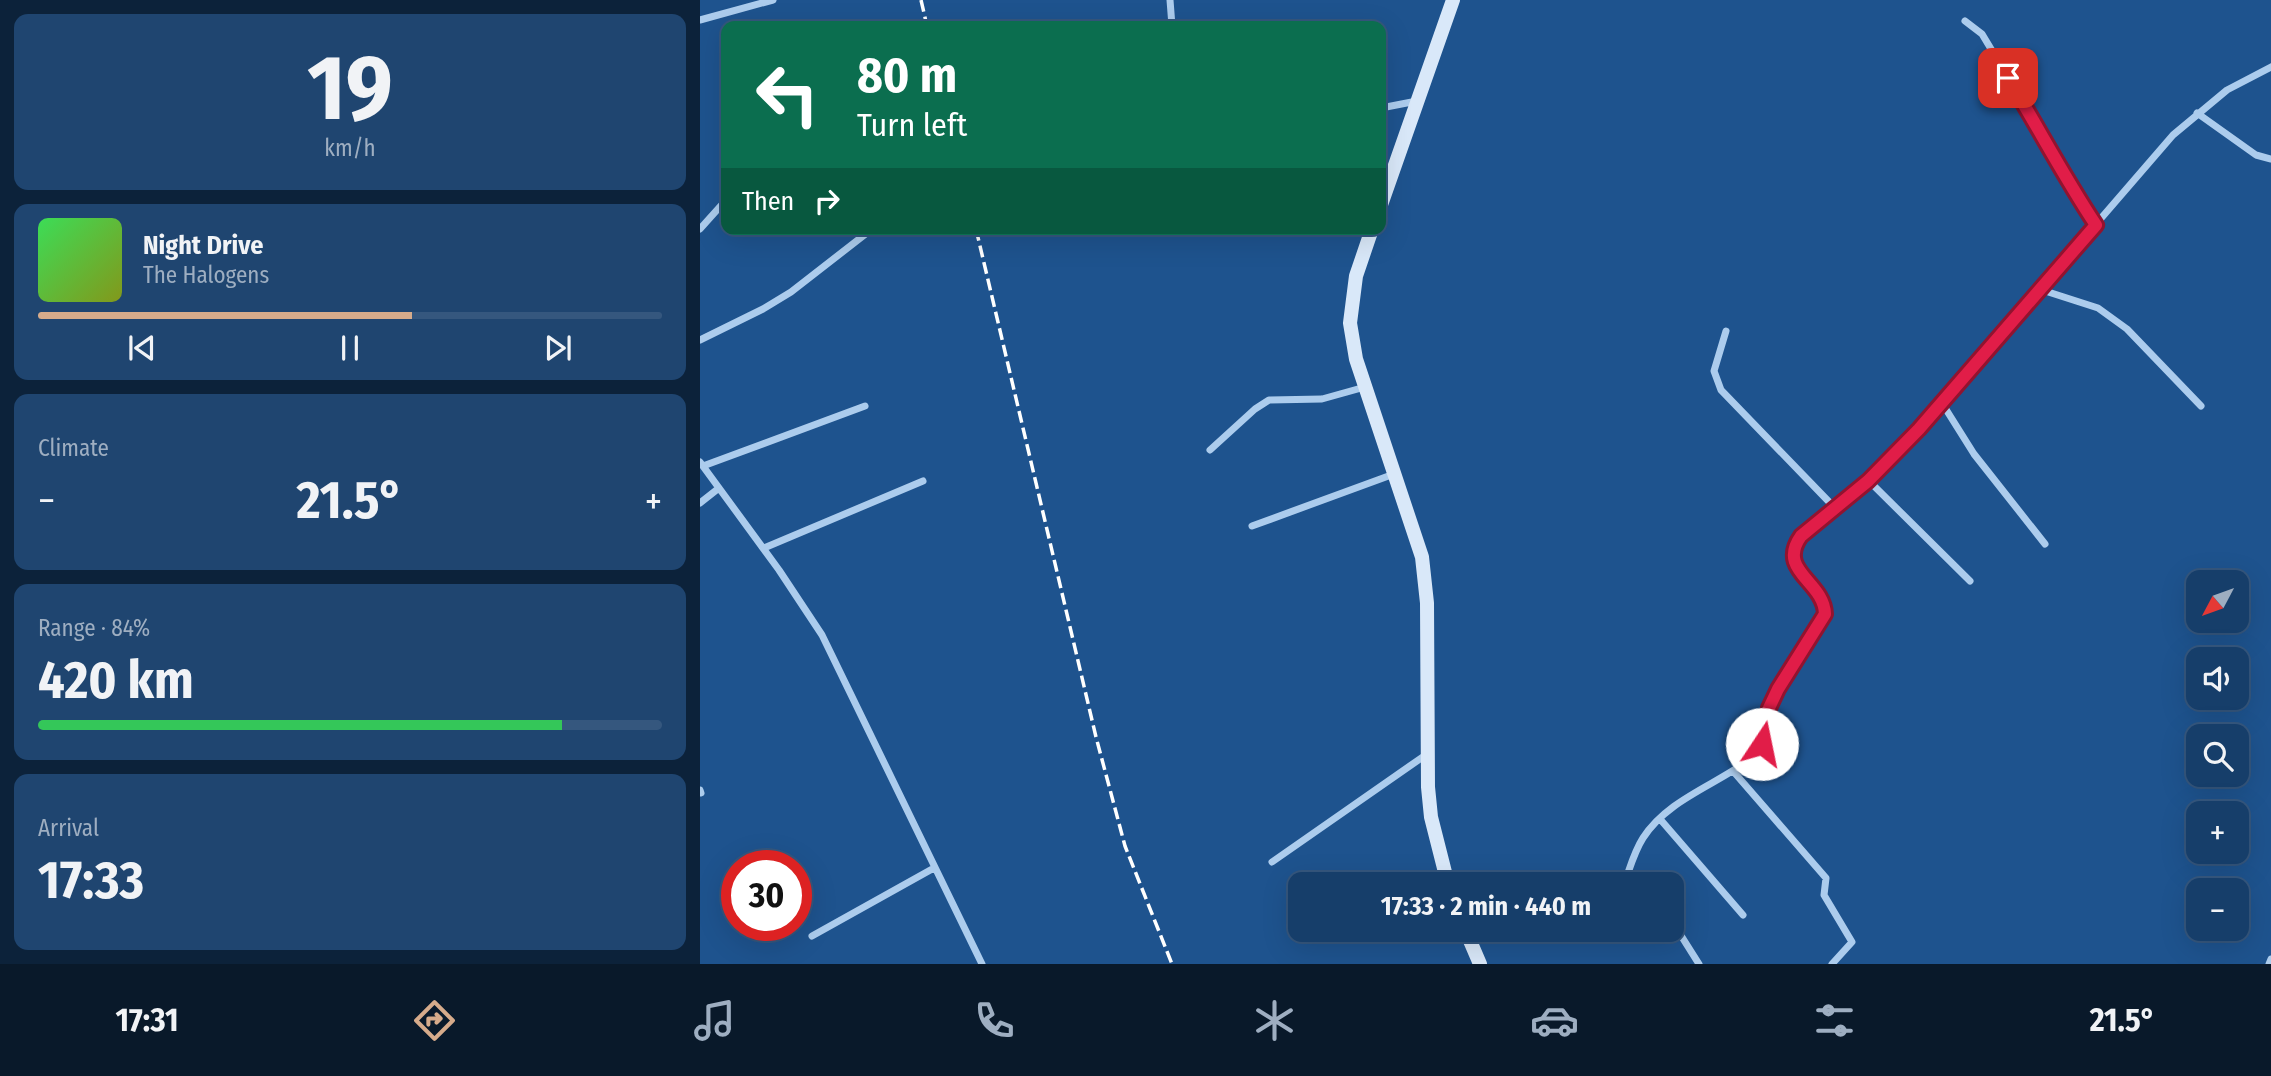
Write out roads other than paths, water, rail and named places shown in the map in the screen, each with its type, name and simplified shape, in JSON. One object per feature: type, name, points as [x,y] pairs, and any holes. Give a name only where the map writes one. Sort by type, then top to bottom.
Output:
[{"type":"street","points":[[700,20],[773,0]]},
{"type":"street","points":[[1170,0],[1172,21]]},
{"type":"street","points":[[1386,191],[1452,0]]},
{"type":"street","points":[[1965,21],[1982,34],[2047,142],[2056,165],[2096,225]]},
{"type":"street","points":[[1629,872],[1644,836],[1660,819],[1758,752],[1769,708],[1778,689],[1824,621],[1825,605],[1797,568],[1792,552],[1801,536],[1868,481],[1942,403],[2173,135],[2227,89],[2271,68]]},
{"type":"street","points":[[1386,107],[1417,101]]},
{"type":"street","points":[[2197,113],[2246,148],[2271,159]]},
{"type":"street","points":[[700,229],[721,206]]},
{"type":"street","points":[[700,340],[791,292],[864,235]]},
{"type":"street","points":[[1370,235],[1356,276],[1350,323],[1365,387],[1419,543],[1425,576],[1428,753],[1432,817],[1445,872]]},
{"type":"street","points":[[2042,290],[2098,308],[2127,329],[2201,406]]},
{"type":"street","points":[[1726,331],[1714,371],[1721,390],[1834,507]]},
{"type":"street","points":[[1210,450],[1255,409],[1269,400],[1322,399],[1365,387]]},
{"type":"street","points":[[1942,403],[1974,454],[2045,544]]},
{"type":"street","points":[[865,406],[701,465],[764,548],[822,635],[982,964]]},
{"type":"street","points":[[1252,526],[1394,474]]},
{"type":"street","points":[[764,548],[923,481]]},
{"type":"street","points":[[1868,481],[1970,581]]},
{"type":"street","points":[[700,503],[719,488]]},
{"type":"street","points":[[1272,862],[1428,753]]},
{"type":"street","points":[[1733,771],[1826,878],[1824,895],[1852,942],[1832,964]]},
{"type":"street","points":[[1660,819],[1743,915]]},
{"type":"street","points":[[812,936],[934,868]]},
{"type":"street","points":[[1684,940],[1699,964]]},
{"type":"street","points":[[1470,942],[1480,964]]},
{"type":"street","points":[[2269,964],[2271,959]]},
{"type":"railway","points":[[921,0],[926,21]]},
{"type":"railway","points":[[977,235],[1096,737],[1125,846],[1172,964]]}]
